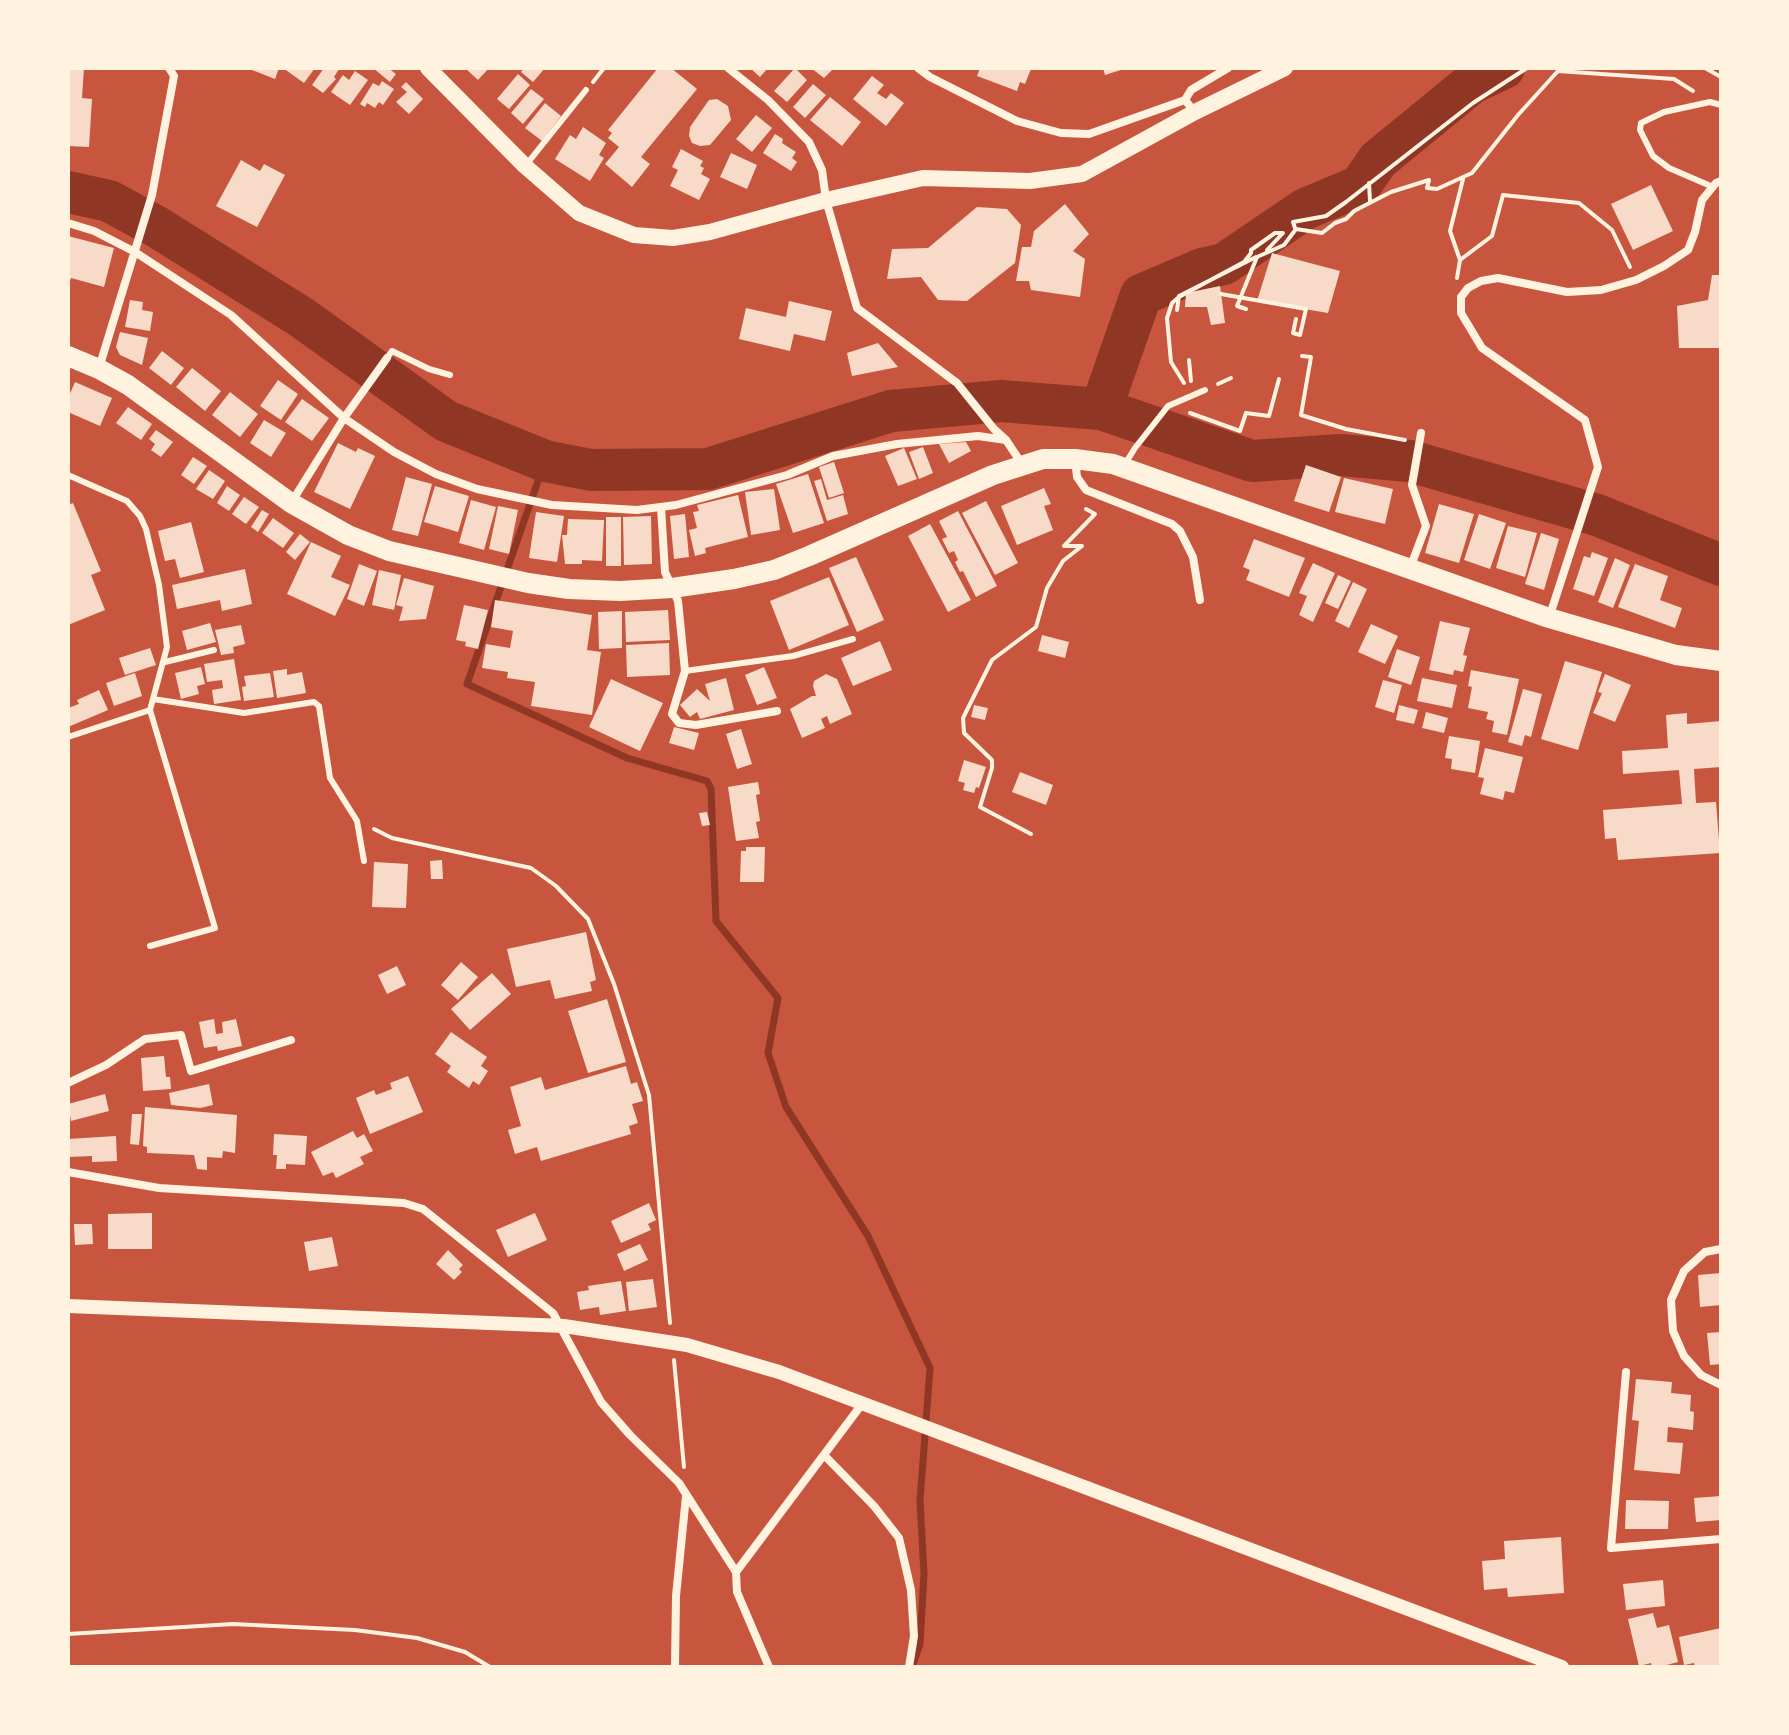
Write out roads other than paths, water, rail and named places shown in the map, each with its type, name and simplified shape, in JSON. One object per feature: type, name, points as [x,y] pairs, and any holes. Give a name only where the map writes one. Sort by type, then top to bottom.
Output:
[{"type":"main road","points":[[428,68],[525,166],[579,213],[634,235],[673,238],[710,232],[826,200],[923,178],[1030,181],[1082,174],[1190,106],[1285,68]]},
{"type":"main road","points":[[68,356],[128,385],[291,503],[348,535],[389,551],[528,583],[581,590],[672,588],[774,570],[993,475],[1043,459],[1076,468],[1113,464],[1549,618],[1676,655],[1721,661]]},
{"type":"street","points":[[99,369],[152,195],[174,76],[169,68]]},
{"type":"street","points":[[728,68],[768,100],[809,142],[822,170],[826,200],[857,308],[957,383],[1006,440],[1022,465]]},
{"type":"street","points":[[918,68],[1017,121],[1061,133],[1089,134],[1190,106],[1191,90],[1228,68]]},
{"type":"street","points":[[1549,618],[1598,467],[1585,420],[1482,348],[1461,313],[1461,297],[1468,288],[1481,281],[1498,278],[1567,292],[1601,290],[1636,280],[1688,250],[1702,200],[1717,184]]},
{"type":"street","points":[[68,223],[136,249],[231,315],[344,418],[394,452],[436,474],[477,489],[552,505],[637,510],[676,505],[787,475],[833,456],[897,444],[971,436],[1006,440]]},
{"type":"street","points":[[291,503],[344,418],[387,358]]},
{"type":"street","points":[[1410,569],[1426,526],[1412,485],[1420,437]]},
{"type":"street","points":[[1076,468],[1086,490],[1172,524],[1180,531],[1193,557],[1200,600]]},
{"type":"street","points":[[661,507],[665,572],[678,601],[685,671],[672,714],[679,723],[696,725],[777,711]]},
{"type":"street","points":[[68,1083],[106,1065],[145,1039],[181,1035],[191,1071],[291,1040]]},
{"type":"street","points":[[68,1172],[159,1188],[404,1203],[423,1209],[553,1313],[601,1402],[679,1483],[736,1572],[737,1592],[769,1667]]},
{"type":"street","points":[[1721,1249],[1705,1252],[1684,1271],[1671,1300],[1673,1331],[1684,1356],[1701,1375],[1721,1385]]},
{"type":"street","points":[[68,1306],[564,1326],[687,1345],[779,1372],[1562,1667]]},
{"type":"street","points":[[1626,1372],[1611,1548],[1721,1539]]},
{"type":"street","points":[[736,1572],[862,1404]]},
{"type":"street","points":[[824,1455],[874,1506],[899,1538],[911,1590],[914,1636],[909,1667]]},
{"type":"street","points":[[675,1667],[676,1596],[686,1495]]},
{"type":"lane","points":[[525,166],[586,90]]},
{"type":"lane","points":[[1717,184],[1669,168],[1653,156],[1640,130],[1641,123],[1664,112],[1710,102],[1721,105]]},
{"type":"lane","points":[[387,358],[392,351],[429,369],[450,375]]},
{"type":"lane","points":[[1123,468],[1136,446],[1168,406],[1205,390]]},
{"type":"lane","points":[[68,475],[127,501],[140,516],[159,585],[167,647],[150,710],[215,928],[150,946]]},
{"type":"lane","points":[[685,671],[793,656],[853,639]]},
{"type":"lane","points":[[165,662],[214,650]]},
{"type":"lane","points":[[153,699],[244,713],[314,702],[319,706],[330,778],[357,821],[364,861]]},
{"type":"lane","points":[[68,737],[150,710]]},
{"type":"waterway","points":[[68,192],[109,201],[157,227],[301,317],[446,421],[545,461],[591,470],[708,469],[891,411],[1001,401],[1101,409],[1141,295],[1202,269],[1224,264],[1305,209],[1360,186],[1378,160],[1472,83],[1504,68]]},
{"type":"waterway","points":[[1101,409],[1252,461],[1341,455],[1410,461],[1597,515],[1721,565]]},
{"type":"waterway","points":[[545,461],[467,684],[627,758],[707,781],[711,789],[716,921],[778,998],[768,1053],[786,1107],[868,1236],[930,1368],[920,1501],[924,1574],[920,1644],[912,1667]]}]
